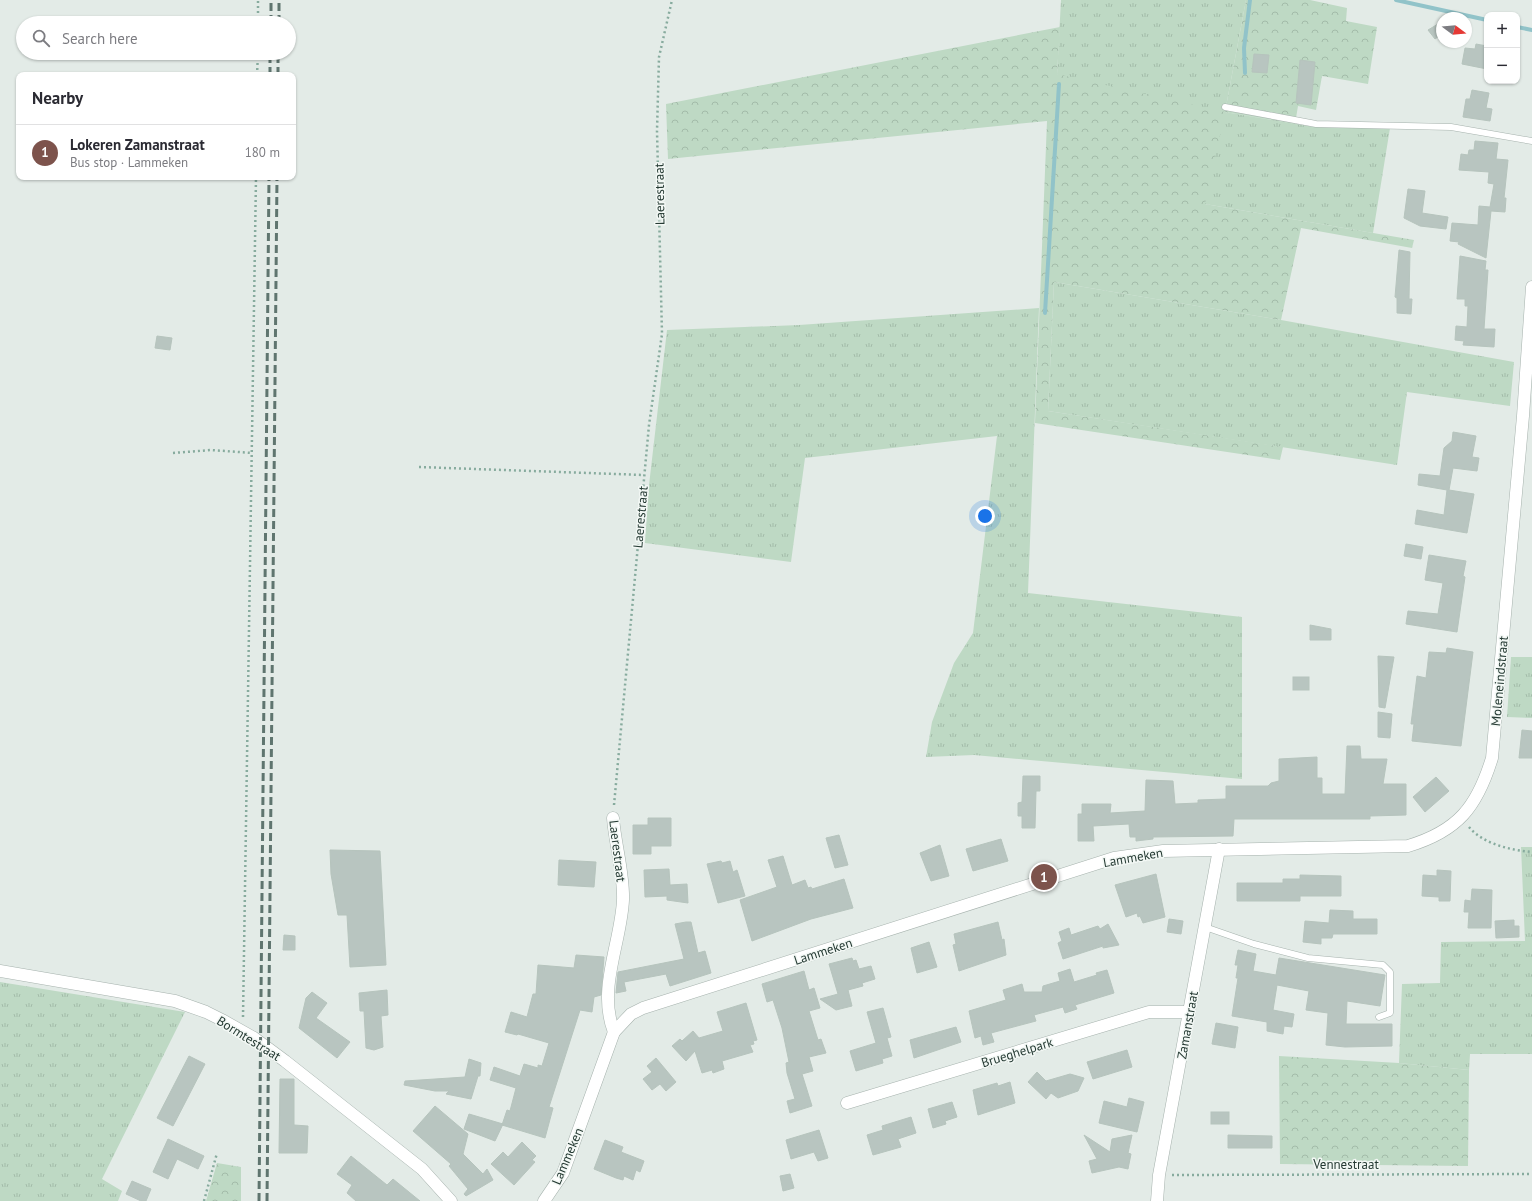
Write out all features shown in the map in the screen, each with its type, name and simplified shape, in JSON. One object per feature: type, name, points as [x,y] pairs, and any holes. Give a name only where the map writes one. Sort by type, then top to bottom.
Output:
[{"type":"street","name":"Moleneindstraat","points":[[1219,848],[1408,846],[1428,840],[1452,826],[1472,805],[1482,788],[1492,758],[1522,423],[1532,287]]},
{"type":"street","name":"Laerestraat","points":[[613,818],[623,898],[611,967],[609,994],[608,1019],[614,1032]]},
{"type":"street","name":"Zamanstraat","points":[[1157,1201],[1159,1174],[1219,848]]},
{"type":"street","name":"Lammeken","points":[[544,1201],[563,1173],[614,1032],[631,1014],[643,1008],[1114,858],[1142,852],[1219,848]]},
{"type":"street","name":"Bormtestraat","points":[[0,971],[176,1002],[206,1012],[243,1032],[285,1061],[422,1169],[451,1201]]},
{"type":"street","name":"Brueghelpark","points":[[847,1103],[1149,1012],[1189,1012]]},
{"type":"lane","points":[[1225,107],[1316,124],[1451,127],[1532,141]]},
{"type":"lane","points":[[1205,927],[1254,944],[1308,958],[1383,965],[1390,972],[1390,1013],[1379,1017]]},
{"type":"path","points":[[258,0],[258,16]]},
{"type":"path","name":"Laerestraat","points":[[613,818],[649,425],[662,334],[658,116],[659,57],[672,0]]},
{"type":"path","points":[[257,72],[258,60]]},
{"type":"path","points":[[243,1032],[256,180]]},
{"type":"path","points":[[173,453],[211,450],[252,453]]},
{"type":"path","points":[[419,467],[644,475]]},
{"type":"path","points":[[1461,817],[1474,834],[1509,850],[1532,852]]},
{"type":"path","points":[[204,1201],[217,1153]]},
{"type":"path","name":"Vennestraat","points":[[1159,1174],[1532,1174]]},
{"type":"green space","points":[[1061,0],[1246,0],[1225,112],[1314,127],[1390,128],[1373,233],[1205,204],[1057,74]]},
{"type":"green space","points":[[1246,0],[1310,0],[1347,8],[1346,21],[1377,27],[1368,84],[1322,76],[1316,110],[1298,106],[1295,124],[1225,112]]},
{"type":"green space","points":[[1060,27],[1057,74],[1225,112],[1205,204],[1414,240],[1412,248],[1301,228],[1281,320],[1054,282],[1048,411],[1283,447],[1280,460],[1035,423],[1047,121],[668,159],[666,104]]},
{"type":"green space","points":[[1054,282],[1281,320],[1514,362],[1510,406],[1407,392],[1397,465],[1048,411]]},
{"type":"green space","points":[[1039,308],[1028,593],[1242,617],[1242,779],[974,755],[926,757],[932,722],[954,663],[973,633],[997,436],[805,458],[791,562],[645,543],[649,485],[667,330],[799,325]]},
{"type":"green space","points":[[1511,657],[1532,657],[1532,718],[1507,717]]},
{"type":"green space","points":[[1521,847],[1532,847],[1532,1054],[1470,1054],[1469,1070],[1399,1063],[1402,984],[1440,983],[1441,942],[1525,941]]},
{"type":"green space","points":[[0,982],[185,1012],[102,1179],[122,1191],[118,1201],[0,1201]]},
{"type":"green space","points":[[1279,1056],[1399,1063],[1469,1070],[1468,1166],[1280,1164]]},
{"type":"green space","points":[[217,1163],[241,1167],[241,1201],[206,1201]]},
{"type":"building","points":[[1436,25],[1436,38],[1435,39],[1428,30]]},
{"type":"building","points":[[1476,44],[1484,45],[1484,68],[1462,64],[1465,48],[1475,49]]},
{"type":"building","points":[[1254,54],[1269,55],[1267,73],[1252,72]]},
{"type":"building","points":[[1300,60],[1315,62],[1311,105],[1296,103]]},
{"type":"building","points":[[1472,90],[1489,93],[1486,108],[1492,109],[1490,121],[1463,117],[1466,99],[1470,99]]},
{"type":"building","points":[[1475,141],[1498,143],[1496,159],[1508,160],[1504,198],[1506,198],[1505,212],[1491,211],[1486,258],[1458,244],[1459,242],[1450,241],[1452,223],[1478,225],[1479,206],[1490,207],[1494,184],[1488,183],[1489,172],[1459,170],[1461,154],[1468,155],[1469,150],[1474,150]]},
{"type":"building","points":[[1408,189],[1425,191],[1422,213],[1448,217],[1446,229],[1420,226],[1404,218]]},
{"type":"building","points":[[1399,250],[1410,252],[1409,299],[1412,299],[1411,314],[1397,313],[1397,298],[1395,297]]},
{"type":"building","points":[[1460,256],[1486,261],[1485,270],[1488,270],[1484,329],[1495,329],[1494,347],[1463,345],[1464,341],[1455,340],[1456,326],[1467,327],[1468,306],[1465,306],[1465,299],[1457,299]]},
{"type":"building","points":[[157,336],[172,338],[170,350],[155,348]]},
{"type":"building","points":[[1453,432],[1476,436],[1472,457],[1479,458],[1477,471],[1453,468],[1449,490],[1474,494],[1467,533],[1415,524],[1417,510],[1444,515],[1447,490],[1418,485],[1419,474],[1440,476],[1444,448],[1452,441]]},
{"type":"building","points":[[1406,544],[1423,547],[1421,559],[1404,556]]},
{"type":"building","points":[[1429,555],[1466,561],[1457,632],[1406,624],[1408,611],[1438,614],[1443,583],[1425,580]]},
{"type":"building","points":[[1310,625],[1331,629],[1331,640],[1310,640]]},
{"type":"building","points":[[1447,648],[1473,652],[1461,746],[1412,741],[1414,724],[1411,724],[1417,676],[1426,678],[1429,652],[1446,653]]},
{"type":"building","points":[[1378,656],[1394,657],[1385,708],[1379,707]]},
{"type":"building","points":[[1293,677],[1309,677],[1309,690],[1293,690]]},
{"type":"building","points":[[1378,712],[1392,714],[1390,738],[1378,737]]},
{"type":"building","points":[[1522,730],[1532,731],[1532,758],[1519,758]]},
{"type":"building","points":[[1347,746],[1360,746],[1361,759],[1387,759],[1383,784],[1406,784],[1406,815],[1370,816],[1370,819],[1234,819],[1233,836],[1153,837],[1153,839],[1136,841],[1136,837],[1130,837],[1129,824],[1093,826],[1094,841],[1078,841],[1078,814],[1082,814],[1082,804],[1111,804],[1110,813],[1145,811],[1146,780],[1173,781],[1175,804],[1198,803],[1198,800],[1226,799],[1226,786],[1268,786],[1271,783],[1279,781],[1279,759],[1317,757],[1317,778],[1322,778],[1322,794],[1345,794]]},
{"type":"building","points":[[1023,776],[1040,776],[1040,791],[1036,791],[1035,828],[1022,828],[1022,816],[1018,816],[1018,803],[1022,802]]},
{"type":"building","points":[[1436,777],[1449,791],[1425,812],[1413,797]]},
{"type":"building","points":[[648,818],[671,818],[671,846],[651,846],[651,854],[633,854],[633,825],[648,825]]},
{"type":"building","points":[[839,835],[848,865],[835,868],[826,838]]},
{"type":"building","points":[[1001,839],[1008,861],[973,871],[966,849]]},
{"type":"building","points":[[940,845],[949,876],[931,881],[920,853]]},
{"type":"building","points":[[330,850],[380,851],[386,965],[350,967],[347,915],[338,915],[331,874]]},
{"type":"building","points":[[783,856],[792,885],[805,880],[808,888],[811,887],[812,889],[844,879],[853,908],[811,919],[752,941],[740,900],[777,887],[768,860]]},
{"type":"building","points":[[559,860],[596,862],[594,887],[558,885]]},
{"type":"building","points":[[721,861],[722,863],[730,861],[733,872],[737,870],[745,896],[718,903],[707,864]]},
{"type":"building","points":[[669,869],[670,885],[687,884],[688,903],[667,900],[667,896],[645,897],[644,870]]},
{"type":"building","points":[[1437,870],[1451,871],[1450,901],[1439,901],[1439,897],[1422,896],[1423,875],[1437,876]]},
{"type":"building","points":[[1156,874],[1165,917],[1143,923],[1140,916],[1138,917],[1137,913],[1126,917],[1115,885]]},
{"type":"building","points":[[1300,875],[1341,876],[1341,896],[1300,896],[1300,901],[1237,901],[1237,883],[1283,883],[1283,879],[1300,879]]},
{"type":"building","points":[[1472,889],[1492,890],[1491,928],[1468,928],[1469,912],[1464,912],[1465,900],[1471,901]]},
{"type":"building","points":[[1330,910],[1353,911],[1353,919],[1377,919],[1377,934],[1333,934],[1332,938],[1321,938],[1321,944],[1303,942],[1305,921],[1329,923]]},
{"type":"building","points":[[1169,919],[1183,921],[1181,934],[1167,932]]},
{"type":"building","points":[[1514,920],[1514,926],[1519,926],[1519,937],[1496,938],[1495,921]]},
{"type":"building","points":[[691,922],[698,953],[705,951],[711,973],[670,986],[666,974],[624,982],[626,991],[616,993],[618,972],[684,959],[675,924]]},
{"type":"building","points":[[998,922],[1002,940],[1004,939],[1006,955],[959,971],[953,945],[956,944],[954,934]]},
{"type":"building","points":[[1108,924],[1119,945],[1103,948],[1103,946],[1063,959],[1058,943],[1062,941],[1059,932],[1069,928],[1071,935],[1098,926],[1100,929]]},
{"type":"building","points":[[284,935],[295,936],[295,950],[283,950]]},
{"type":"building","points":[[929,942],[937,967],[917,973],[911,948]]},
{"type":"building","points":[[1238,950],[1256,954],[1253,971],[1276,975],[1279,958],[1385,975],[1380,1006],[1347,1001],[1346,1024],[1392,1024],[1392,1046],[1345,1047],[1326,1045],[1328,1013],[1306,1010],[1309,991],[1277,985],[1273,1010],[1294,1014],[1292,1027],[1284,1026],[1283,1034],[1267,1031],[1267,1022],[1232,1016],[1238,978],[1236,978],[1238,965],[1235,965]]},
{"type":"building","points":[[576,955],[604,957],[601,995],[594,997],[592,1012],[580,1010],[549,1107],[553,1108],[545,1138],[502,1125],[507,1110],[510,1111],[516,1088],[490,1080],[494,1067],[520,1076],[524,1064],[538,1068],[538,1065],[542,1066],[549,1043],[518,1034],[505,1032],[511,1012],[527,1017],[533,994],[536,994],[538,965],[574,968]]},
{"type":"building","points":[[852,958],[853,961],[856,960],[859,969],[871,966],[875,979],[862,983],[863,986],[848,990],[852,1006],[836,1010],[820,999],[838,994],[829,964]]},
{"type":"building","points":[[1070,969],[1074,982],[1097,975],[1096,973],[1107,970],[1114,993],[1075,1005],[1077,1009],[1065,1013],[1063,1007],[1034,1015],[1036,1021],[991,1033],[994,1042],[983,1045],[981,1036],[975,1038],[969,1011],[1006,1000],[1003,990],[1022,984],[1024,992],[1042,992],[1043,986],[1060,981],[1058,973]]},
{"type":"building","points":[[804,971],[809,990],[814,988],[820,1008],[809,1011],[818,1040],[821,1039],[826,1053],[809,1057],[813,1071],[802,1074],[812,1106],[790,1113],[787,1101],[795,1099],[787,1073],[786,1063],[789,1062],[782,1028],[773,1000],[767,1002],[762,984]]},
{"type":"building","points":[[387,990],[388,1015],[381,1016],[383,1047],[374,1050],[366,1048],[364,1011],[360,1011],[359,993]]},
{"type":"building","points":[[312,992],[327,1003],[316,1018],[350,1042],[337,1058],[299,1028],[306,998]]},
{"type":"building","points":[[746,1003],[757,1040],[753,1041],[754,1044],[750,1045],[753,1052],[722,1061],[724,1069],[713,1073],[712,1070],[702,1073],[695,1051],[686,1061],[672,1046],[680,1039],[682,1041],[693,1031],[699,1038],[723,1031],[717,1012]]},
{"type":"building","points":[[883,1008],[891,1037],[887,1038],[892,1056],[882,1059],[883,1063],[856,1071],[850,1051],[876,1043],[867,1012]]},
{"type":"building","points":[[1216,1023],[1238,1027],[1235,1048],[1212,1044]]},
{"type":"building","points":[[956,1027],[961,1042],[914,1058],[910,1040]]},
{"type":"building","points":[[1127,1050],[1132,1067],[1093,1079],[1087,1062]]},
{"type":"building","points":[[189,1056],[205,1064],[173,1126],[157,1118]]},
{"type":"building","points":[[656,1058],[676,1082],[666,1091],[660,1084],[652,1090],[643,1079],[652,1072],[647,1066]]},
{"type":"building","points":[[469,1059],[481,1063],[480,1076],[478,1076],[471,1099],[446,1094],[449,1091],[435,1091],[404,1085],[405,1081],[465,1077]]},
{"type":"building","points":[[1037,1072],[1046,1081],[1070,1074],[1084,1078],[1078,1091],[1058,1098],[1051,1093],[1046,1099],[1028,1082]]},
{"type":"building","points":[[280,1079],[294,1079],[294,1125],[308,1126],[307,1153],[279,1153]]},
{"type":"building","points":[[1010,1082],[1015,1103],[978,1115],[973,1090],[997,1083],[998,1086]]},
{"type":"building","points":[[1129,1098],[1144,1102],[1137,1132],[1099,1123],[1104,1101],[1127,1107]]},
{"type":"building","points":[[952,1102],[957,1117],[945,1121],[946,1124],[933,1128],[928,1109]]},
{"type":"building","points":[[435,1106],[468,1134],[463,1154],[483,1174],[487,1169],[493,1180],[466,1196],[464,1194],[468,1189],[449,1166],[451,1164],[413,1131]]},
{"type":"building","points":[[1211,1112],[1229,1112],[1229,1124],[1211,1124]]},
{"type":"building","points":[[469,1114],[503,1124],[495,1141],[464,1129]]},
{"type":"building","points":[[911,1117],[916,1133],[898,1139],[901,1147],[873,1155],[867,1135],[883,1130],[882,1126]]},
{"type":"building","points":[[819,1130],[828,1158],[818,1161],[814,1152],[791,1159],[786,1140]]},
{"type":"building","points":[[1084,1135],[1110,1152],[1112,1139],[1132,1135],[1128,1153],[1131,1154],[1128,1169],[1119,1167],[1092,1173],[1089,1161],[1097,1159]]},
{"type":"building","points":[[1228,1135],[1272,1136],[1272,1148],[1228,1148]]},
{"type":"building","points":[[168,1139],[204,1156],[198,1169],[177,1159],[168,1179],[153,1172]]},
{"type":"building","points":[[605,1140],[623,1147],[621,1152],[644,1161],[640,1172],[636,1170],[633,1180],[624,1176],[623,1180],[594,1169]]},
{"type":"building","points":[[522,1142],[536,1156],[532,1160],[535,1162],[514,1185],[491,1164],[503,1152],[508,1157]]},
{"type":"building","points":[[351,1156],[387,1185],[393,1179],[420,1201],[356,1201],[347,1193],[352,1185],[337,1174]]},
{"type":"building","points":[[790,1174],[794,1188],[783,1191],[780,1176]]},
{"type":"building","points":[[132,1181],[151,1189],[146,1201],[141,1201],[126,1194]]},
{"type":"waterway","points":[[1245,73],[1244,48],[1250,0]]},
{"type":"waterway","points":[[1396,0],[1484,19]]},
{"type":"waterway","points":[[1520,28],[1532,30]]},
{"type":"waterway","points":[[1045,313],[1059,84]]},
{"type":"railway","points":[[271,0],[271,16]]},
{"type":"railway","points":[[279,0],[279,16]]},
{"type":"railway","points":[[270,60],[270,72]]},
{"type":"railway","points":[[278,60],[278,72]]},
{"type":"railway","points":[[259,1201],[269,180]]},
{"type":"railway","points":[[267,1201],[277,180]]},
{"type":"place","name":"Lokeren Zamanstraat","points":[[1044,877]]}]
